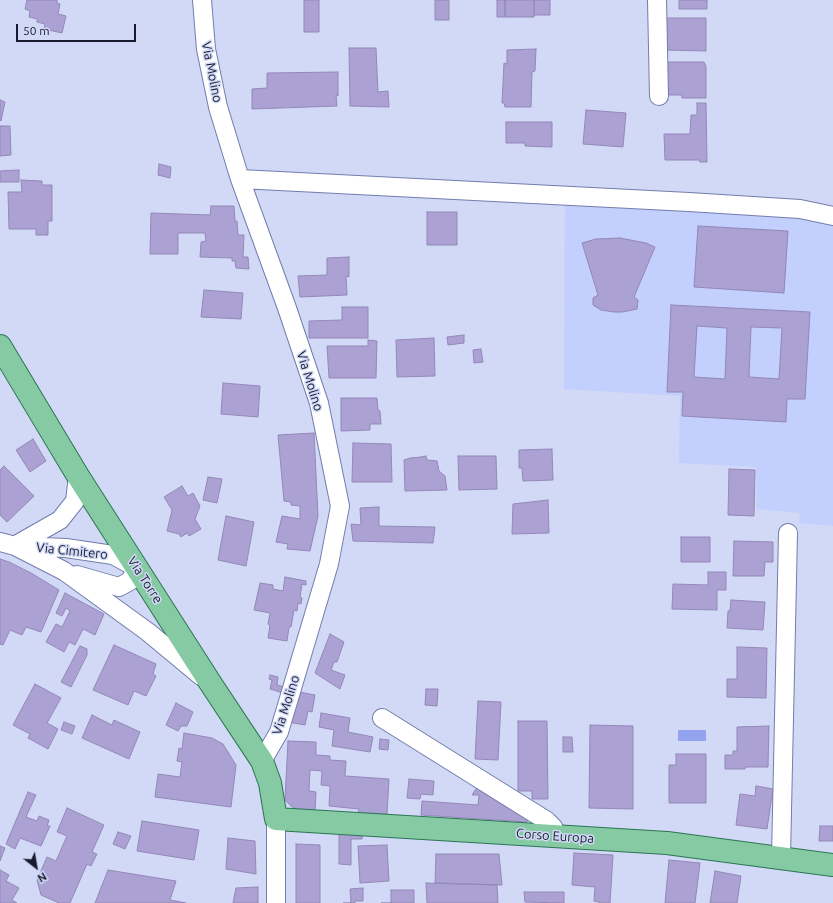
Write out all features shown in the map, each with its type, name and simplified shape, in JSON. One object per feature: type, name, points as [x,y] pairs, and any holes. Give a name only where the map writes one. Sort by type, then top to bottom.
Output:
[{"type":"main road","name":"Via Torre","points":[[0,346],[78,476],[262,761],[270,783],[276,819]]},
{"type":"main road","name":"Corso Europa","points":[[276,819],[667,843],[833,865]]},
{"type":"street","name":"Via Molino","points":[[202,0],[206,50],[218,107],[240,178],[319,403],[340,506],[329,564],[279,732],[262,761]]},
{"type":"street","points":[[657,0],[659,96]]},
{"type":"street","points":[[240,178],[800,209],[833,216]]},
{"type":"street","name":"Via Cimitero","points":[[8,544],[60,520],[75,501],[78,476]]},
{"type":"street","points":[[781,857],[788,533]]},
{"type":"street","name":"Via Cimitero","points":[[8,544],[66,548],[113,555],[137,568],[130,581],[118,587],[64,571],[8,544]]},
{"type":"street","name":"Via Cimitero","points":[[64,571],[148,632],[211,684]]},
{"type":"street","points":[[382,718],[547,821],[553,827],[557,836]]},
{"type":"street","points":[[276,819],[276,903]]},
{"type":"shaded area","points":[[565,203],[700,210],[804,218],[833,223],[833,526],[799,523],[800,513],[757,509],[756,467],[679,463],[680,396],[564,389]]},
{"type":"water","points":[[678,730],[706,730],[706,741],[678,741]]},
{"type":"building","points":[[27,0],[57,0],[57,3],[60,4],[58,14],[66,16],[62,33],[44,29],[45,24],[37,22],[37,19],[29,17],[30,11],[25,9]]},
{"type":"building","points":[[304,0],[319,0],[319,32],[304,32]]},
{"type":"building","points":[[435,0],[449,0],[449,20],[435,20]]},
{"type":"building","points":[[497,0],[505,0],[505,17],[497,17]]},
{"type":"building","points":[[505,0],[534,0],[534,17],[505,17]]},
{"type":"building","points":[[534,0],[550,0],[550,15],[534,15]]},
{"type":"building","points":[[679,0],[707,0],[707,9],[679,9]]},
{"type":"building","points":[[666,18],[706,18],[706,51],[665,50]]},
{"type":"building","points":[[349,48],[376,48],[378,92],[388,91],[389,107],[350,106]]},
{"type":"building","points":[[536,49],[535,71],[532,72],[531,107],[505,107],[504,103],[502,103],[504,63],[507,64],[507,50]]},
{"type":"building","points":[[667,62],[704,62],[706,66],[706,98],[682,98],[682,95],[668,95]]},
{"type":"building","points":[[338,72],[338,96],[336,95],[337,106],[252,109],[252,89],[267,88],[267,73]]},
{"type":"building","points":[[0,100],[5,102],[1,121],[0,120]]},
{"type":"building","points":[[697,103],[706,103],[707,162],[700,162],[699,160],[665,160],[664,134],[690,134],[691,115],[697,115]]},
{"type":"building","points":[[586,110],[626,113],[623,147],[583,144]]},
{"type":"building","points":[[506,122],[552,122],[552,147],[525,146],[525,143],[506,143]]},
{"type":"building","points":[[0,126],[10,126],[11,155],[0,156]]},
{"type":"building","points":[[159,164],[171,167],[170,178],[158,175]]},
{"type":"building","points":[[19,170],[19,182],[0,182],[0,171]]},
{"type":"building","points":[[21,180],[42,181],[42,185],[52,185],[52,221],[48,221],[48,235],[36,235],[36,229],[9,229],[8,192],[22,192]]},
{"type":"building","points":[[211,206],[234,206],[238,235],[244,235],[243,257],[248,257],[249,269],[236,268],[235,261],[232,261],[232,258],[200,257],[201,242],[206,241],[205,233],[178,233],[178,254],[150,254],[151,213],[210,215]]},
{"type":"building","points":[[427,212],[457,212],[457,245],[427,245]]},
{"type":"building","points":[[698,226],[788,231],[784,293],[694,287]]},
{"type":"building","points":[[620,238],[646,243],[655,247],[634,297],[638,300],[637,309],[622,312],[601,310],[593,305],[593,298],[598,295],[582,243],[596,239]]},
{"type":"building","points":[[349,257],[349,277],[346,276],[347,295],[300,297],[298,276],[327,275],[327,258]]},
{"type":"building","points":[[204,290],[243,293],[241,319],[201,317]]},
{"type":"building","points":[[671,305],[810,312],[805,399],[787,399],[786,422],[682,416],[683,392],[667,392]],"holes":[[[697,326],[727,328],[725,379],[694,377]],[[751,327],[782,328],[779,379],[749,377]]]},
{"type":"building","points":[[342,307],[368,307],[368,338],[309,338],[309,321],[342,320]]},
{"type":"building","points":[[464,335],[464,343],[448,345],[447,337]]},
{"type":"building","points":[[434,338],[435,376],[397,377],[396,340]]},
{"type":"building","points":[[368,340],[377,341],[376,378],[329,378],[327,346],[368,346]]},
{"type":"building","points":[[481,349],[483,362],[474,363],[473,350]]},
{"type":"building","points":[[223,383],[260,386],[258,417],[221,414]]},
{"type":"building","points":[[341,398],[377,398],[381,424],[370,424],[370,430],[341,431]]},
{"type":"building","points":[[314,433],[318,516],[310,551],[287,549],[288,544],[276,542],[282,516],[300,519],[300,506],[291,505],[291,502],[284,501],[278,435]]},
{"type":"building","points":[[33,439],[46,461],[30,472],[16,450]]},
{"type":"building","points":[[353,443],[391,444],[392,482],[352,482]]},
{"type":"building","points":[[552,449],[553,480],[523,481],[522,468],[519,468],[519,450]]},
{"type":"building","points":[[426,456],[427,460],[437,461],[439,471],[445,476],[447,490],[405,491],[404,460]]},
{"type":"building","points":[[458,456],[496,456],[497,489],[459,490]]},
{"type":"building","points":[[4,466],[34,496],[7,522],[0,515],[0,470]]},
{"type":"building","points":[[729,469],[755,470],[754,516],[728,515]]},
{"type":"building","points":[[208,477],[222,479],[217,503],[203,500]]},
{"type":"building","points":[[182,486],[188,496],[193,493],[200,506],[195,519],[201,529],[189,536],[187,533],[181,537],[179,534],[167,531],[172,510],[164,497]]},
{"type":"building","points":[[548,500],[549,533],[512,534],[513,504]]},
{"type":"building","points":[[379,507],[379,526],[435,527],[433,543],[353,541],[351,524],[361,525],[360,508]]},
{"type":"building","points":[[226,516],[254,522],[246,566],[218,560]]},
{"type":"building","points":[[681,537],[710,537],[710,562],[681,562]]},
{"type":"building","points":[[734,541],[773,542],[773,562],[765,562],[764,576],[733,576]]},
{"type":"building","points":[[0,559],[31,573],[59,590],[41,632],[26,627],[22,635],[10,630],[3,645],[0,644]]},
{"type":"building","points":[[708,572],[726,572],[726,590],[717,590],[717,610],[672,609],[673,584],[708,585]]},
{"type":"building","points":[[285,577],[306,581],[306,585],[302,584],[300,597],[302,598],[301,604],[298,603],[297,611],[294,610],[287,641],[268,638],[270,613],[254,610],[260,583],[273,585],[273,589],[283,591]]},
{"type":"building","points":[[65,593],[104,614],[95,635],[83,629],[75,645],[69,642],[64,652],[46,642],[56,624],[62,627],[70,611],[66,608],[62,616],[56,613]]},
{"type":"building","points":[[731,600],[765,602],[763,630],[727,628],[728,611],[730,611]]},
{"type":"building","points":[[330,634],[344,642],[337,662],[334,662],[331,670],[345,675],[340,689],[315,673]]},
{"type":"building","points":[[114,645],[156,664],[153,674],[156,676],[146,696],[134,691],[128,705],[93,690]]},
{"type":"building","points":[[80,646],[87,649],[87,655],[71,687],[61,682]]},
{"type":"building","points":[[737,647],[767,648],[766,698],[727,697],[727,679],[737,679]]},
{"type":"building","points":[[270,675],[278,677],[277,685],[285,687],[283,693],[270,689],[272,680],[269,679]]},
{"type":"building","points":[[35,684],[61,698],[47,723],[58,729],[48,749],[28,738],[30,734],[13,725]]},
{"type":"building","points":[[426,689],[438,689],[437,706],[425,705]]},
{"type":"building","points":[[294,691],[315,695],[312,712],[308,711],[305,725],[288,722]]},
{"type":"building","points":[[478,701],[501,702],[498,760],[475,759]]},
{"type":"building","points":[[176,703],[193,712],[187,726],[181,726],[178,731],[166,725]]},
{"type":"building","points":[[321,713],[350,718],[348,732],[373,737],[370,752],[332,746],[334,730],[319,727]]},
{"type":"building","points":[[92,715],[112,725],[114,720],[140,732],[129,759],[82,738]]},
{"type":"building","points":[[518,721],[547,721],[548,799],[532,799],[532,791],[518,791]]},
{"type":"building","points":[[64,722],[75,726],[72,734],[61,730]]},
{"type":"building","points":[[590,725],[633,726],[633,809],[589,808]]},
{"type":"building","points":[[769,726],[768,767],[725,769],[725,755],[733,755],[733,751],[737,751],[737,727]]},
{"type":"building","points":[[184,733],[212,738],[223,744],[236,765],[231,807],[155,797],[158,774],[180,777],[182,762],[177,761],[179,748],[182,749]]},
{"type":"building","points":[[563,737],[572,737],[573,752],[563,752]]},
{"type":"building","points":[[380,739],[389,740],[388,750],[379,749]]},
{"type":"building","points":[[288,741],[316,742],[316,755],[330,756],[330,760],[346,761],[345,776],[389,779],[387,814],[358,813],[359,809],[329,806],[330,786],[321,785],[322,771],[310,770],[309,791],[316,792],[315,812],[298,811],[291,806],[285,800]]},
{"type":"building","points":[[676,754],[706,754],[706,803],[669,803],[669,765],[676,765]]},
{"type":"building","points":[[409,779],[434,781],[433,795],[421,794],[420,799],[407,798]]},
{"type":"building","points":[[479,784],[513,811],[528,816],[527,822],[421,815],[422,801],[478,805],[479,795],[472,795]]},
{"type":"building","points":[[756,786],[773,789],[767,829],[736,825],[740,794],[755,796]]},
{"type":"building","points":[[28,792],[36,795],[26,817],[37,821],[39,816],[49,820],[47,826],[50,826],[41,846],[20,838],[15,849],[6,844]]},
{"type":"building","points":[[67,808],[104,825],[92,852],[97,854],[91,866],[87,864],[70,903],[59,903],[41,895],[37,880],[47,857],[56,861],[67,836],[57,832]]},
{"type":"building","points":[[142,821],[199,830],[194,860],[137,851]]},
{"type":"building","points":[[820,826],[833,826],[833,841],[819,841]]},
{"type":"building","points":[[339,831],[363,831],[362,839],[351,839],[351,865],[339,864]]},
{"type":"building","points":[[118,832],[131,836],[125,849],[113,844]]},
{"type":"building","points":[[228,838],[255,841],[256,874],[226,869]]},
{"type":"building","points":[[296,844],[320,845],[320,903],[296,903]]},
{"type":"building","points":[[387,845],[389,881],[360,883],[358,846]]},
{"type":"building","points":[[0,846],[5,848],[0,861]]},
{"type":"building","points":[[574,853],[613,855],[610,903],[599,903],[594,901],[595,887],[572,885]]},
{"type":"building","points":[[436,854],[499,854],[502,885],[435,883]]},
{"type":"building","points":[[669,860],[700,863],[695,903],[665,903]]},
{"type":"building","points":[[0,870],[9,875],[6,881],[19,888],[12,900],[17,903],[0,903]]},
{"type":"building","points":[[108,870],[176,881],[170,900],[186,903],[95,903]]},
{"type":"building","points":[[715,871],[741,876],[737,903],[710,903]]},
{"type":"building","points":[[426,883],[497,885],[498,903],[427,903]]},
{"type":"building","points":[[258,887],[258,903],[233,903],[236,888]]},
{"type":"building","points":[[363,888],[363,901],[355,901],[355,903],[351,903],[350,889]]},
{"type":"building","points":[[391,890],[414,890],[414,903],[391,903]]},
{"type":"building","points":[[524,892],[564,892],[564,903],[525,902]]}]
